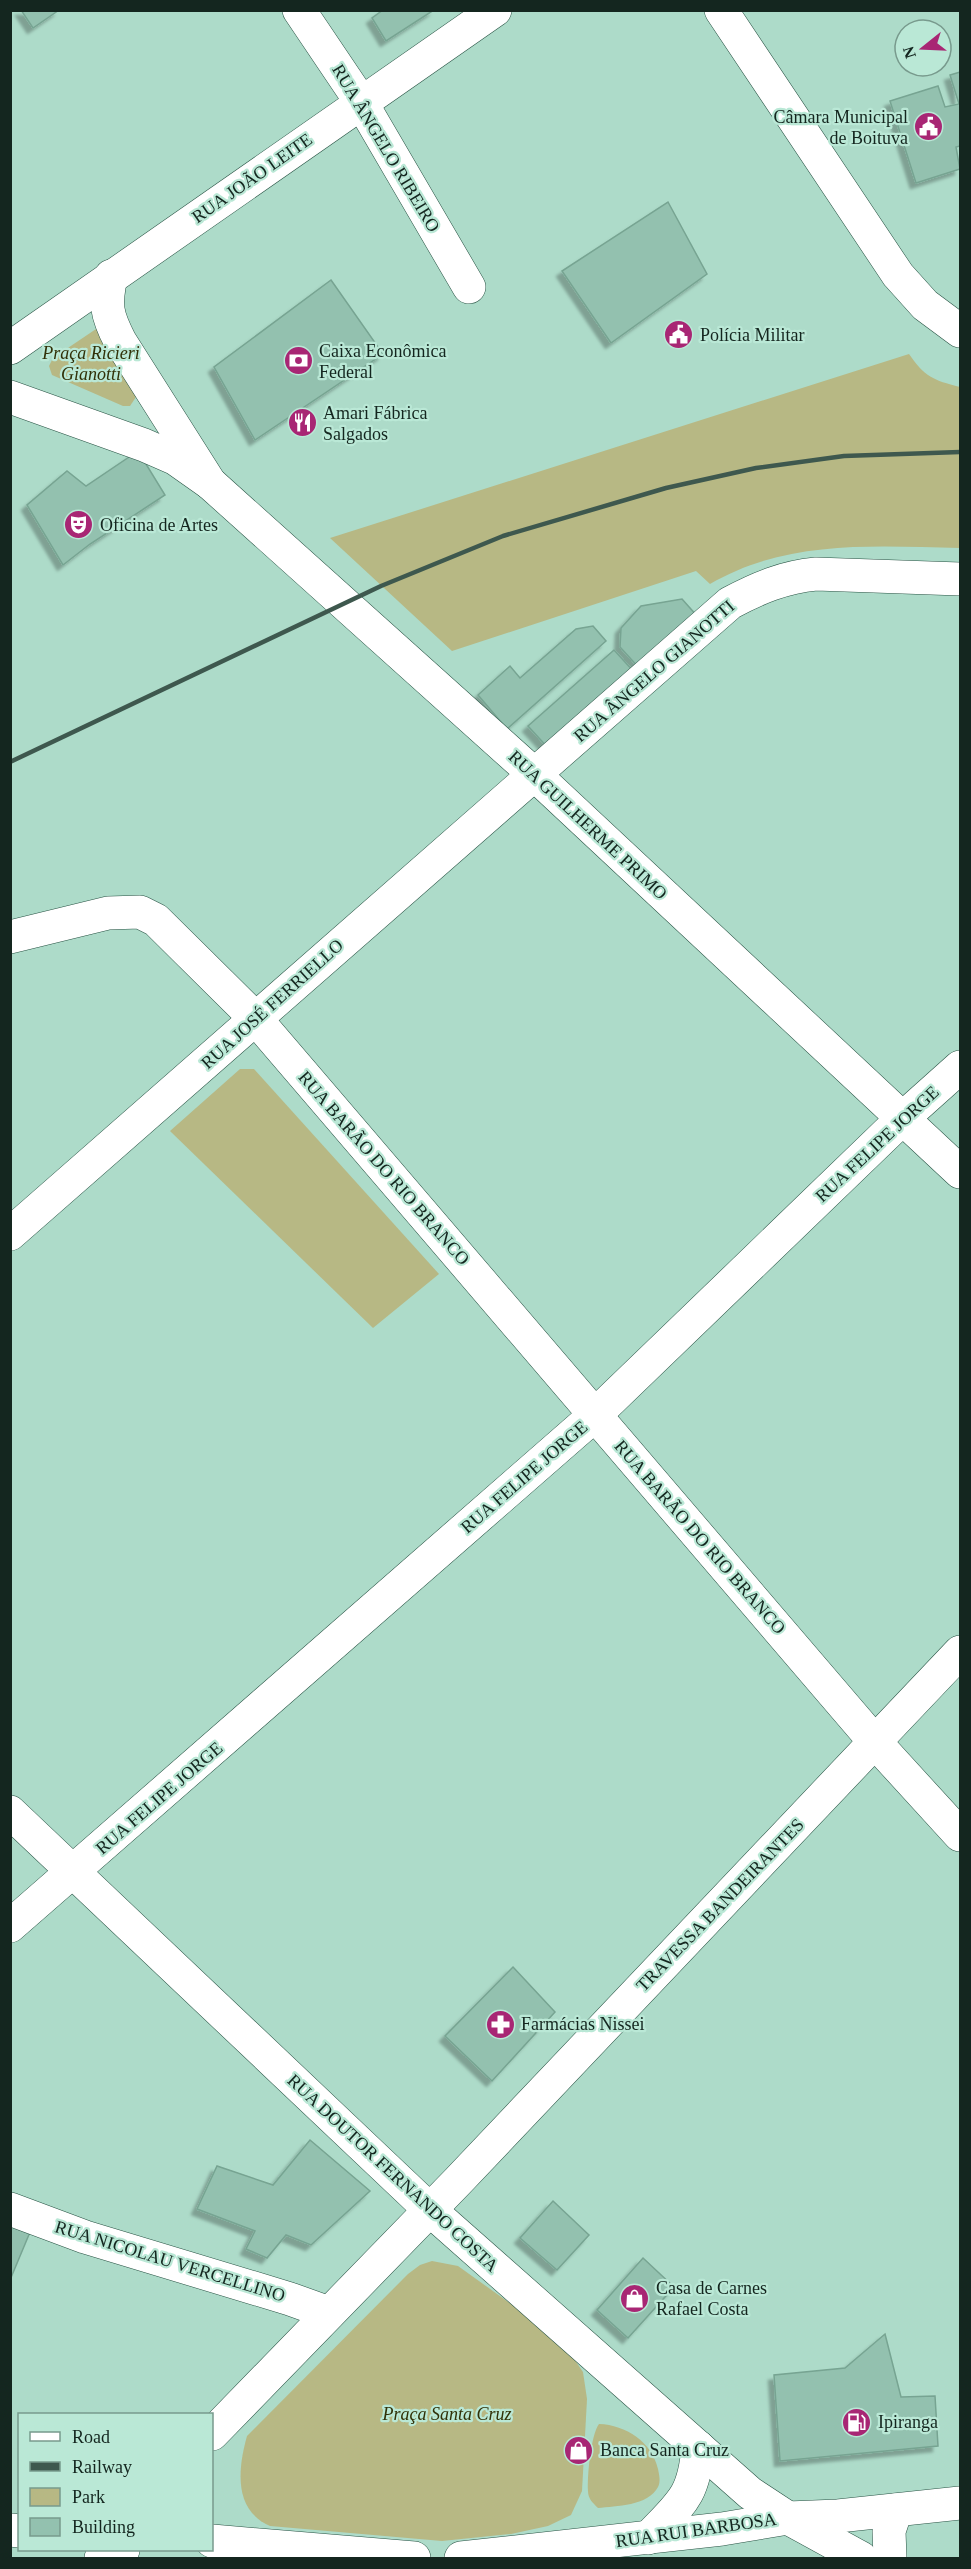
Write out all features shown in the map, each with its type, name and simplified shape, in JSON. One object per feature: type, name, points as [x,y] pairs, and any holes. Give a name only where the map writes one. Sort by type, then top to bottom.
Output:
[{"type":"street","name":"RUA ÂNGELO RIBEIRO","points":[[299,10],[361,102],[469,287]]},
{"type":"street","name":"RUA JOÃO LEITE","points":[[10,348],[495,10]]},
{"type":"street","points":[[721,10],[898,275],[925,305],[960,331]]},
{"type":"street","points":[[111,276],[106,302],[108,318],[120,341],[210,483]]},
{"type":"street","points":[[10,397],[144,445],[176,459],[210,483]]},
{"type":"street","name":"RUA GUILHERME PRIMO","points":[[210,483],[534,774],[960,1172]]},
{"type":"street","name":"RUA ÂNGELO GIANOTTI","points":[[534,774],[730,603],[751,592],[795,576],[816,574],[960,579]]},
{"type":"street","name":"RUA JOSÉ FERRIELLO","points":[[10,1234],[534,774]]},
{"type":"street","name":"RUA BARÃO DO RIO BRANCO","points":[[10,937],[108,913],[140,912],[156,920],[255,1018],[876,1742],[960,1835]]},
{"type":"street","name":"RUA FELIPE JORGE","points":[[10,1926],[74,1873],[595,1415],[903,1118],[960,1067]]},
{"type":"street","name":"TRAVESSA BANDEIRANTES","points":[[430,2210],[960,1652]]},
{"type":"street","name":"RUA DOUTOR FERNANDO COSTA","points":[[10,1812],[430,2210],[750,2493],[788,2518],[861,2559]]},
{"type":"street","name":"RUA NICOLAU VERCELLINO","points":[[10,2209],[85,2237],[329,2313]]},
{"type":"street","points":[[213,2433],[430,2210]]},
{"type":"street","points":[[648,2538],[686,2499],[696,2472],[698,2447]]},
{"type":"street","name":"RUA RUI BARBOSA","points":[[461,2559],[648,2538],[788,2518],[838,2516],[960,2503]]},
{"type":"street","points":[[890,2559],[890,2531],[896,2510]]},
{"type":"street","points":[[214,2535],[414,2559]]},
{"type":"street","points":[[101,2559],[121,2551]]},
{"type":"green space","name":"Praça Ricieri Gianotti","points":[[99,327],[138,394],[130,406],[123,406],[52,375],[49,366],[53,358]]},
{"type":"green space","points":[[909,354],[925,373],[960,387],[960,548],[895,546],[832,548],[800,552],[739,569],[710,584],[696,571],[452,651],[330,538]]},
{"type":"green space","points":[[240,1069],[254,1069],[439,1274],[373,1328],[170,1131]]},
{"type":"green space","name":"Praça Santa Cruz","points":[[432,2261],[458,2266],[539,2324],[568,2350],[583,2372],[587,2399],[582,2491],[571,2515],[548,2526],[511,2534],[442,2541],[270,2526],[258,2519],[244,2499],[241,2487],[242,2461],[247,2436],[408,2274],[420,2265]]},
{"type":"green space","points":[[599,2424],[628,2432],[644,2443],[650,2451],[655,2459],[660,2480],[658,2487],[647,2498],[631,2504],[598,2508],[591,2501],[588,2491],[589,2466],[594,2437]]},
{"type":"building","points":[[21,10],[59,10],[33,28]]},
{"type":"building","points":[[383,10],[434,10],[386,41],[372,18]]},
{"type":"building","name":"Câmara Municipal de Boituva","points":[[960,72],[960,146],[956,147],[960,169],[916,183],[890,101],[938,86],[945,107],[959,104],[951,78],[953,78],[953,74]]},
{"type":"building","points":[[668,202],[707,274],[611,343],[562,271]]},
{"type":"building","name":"Caixa Econômica Federal","points":[[331,280],[383,354],[255,440],[214,367]]},
{"type":"building","name":"Oficina de Artes","points":[[138,451],[165,495],[90,544],[63,565],[27,505],[67,471],[86,486]]},
{"type":"building","points":[[682,599],[698,617],[640,669],[620,647],[621,628],[641,606]]},
{"type":"building","points":[[593,626],[606,641],[507,729],[478,695],[510,666],[520,678],[576,629]]},
{"type":"building","points":[[614,650],[635,673],[549,749],[528,726]]},
{"type":"building","name":"Farmácias Nissei","points":[[513,1967],[555,2012],[492,2081],[445,2036]]},
{"type":"building","points":[[310,2140],[370,2191],[311,2245],[286,2235],[267,2258],[246,2249],[255,2231],[197,2209],[217,2166],[273,2185]]},
{"type":"building","points":[[553,2201],[589,2235],[557,2270],[520,2238]]},
{"type":"building","points":[[10,2217],[33,2225],[10,2280]]},
{"type":"building","name":"Casa de Carnes Rafael Costa","points":[[643,2258],[674,2287],[628,2338],[597,2310]]},
{"type":"building","name":"Ipiranga","points":[[885,2334],[901,2397],[935,2396],[938,2446],[780,2461],[774,2375],[845,2368]]},
{"type":"railway","points":[[10,762],[381,586],[503,536],[666,488],[756,468],[844,456],[960,452]]},
{"type":"place","name":"Câmara Municipal de Boituva","points":[[929,127]]},
{"type":"place","name":"Polícia Militar","points":[[679,335]]},
{"type":"place","name":"Caixa Econômica Federal","points":[[298,361]]},
{"type":"place","name":"Amari Fábrica Salgados","points":[[302,423]]},
{"type":"place","name":"Oficina de Artes","points":[[79,525]]},
{"type":"place","name":"Farmácias Nissei","points":[[500,2024]]},
{"type":"place","name":"Casa de Carnes Rafael Costa","points":[[635,2298]]},
{"type":"place","name":"Ipiranga","points":[[857,2422]]},
{"type":"place","name":"Banca Santa Cruz","points":[[579,2450]]}]
